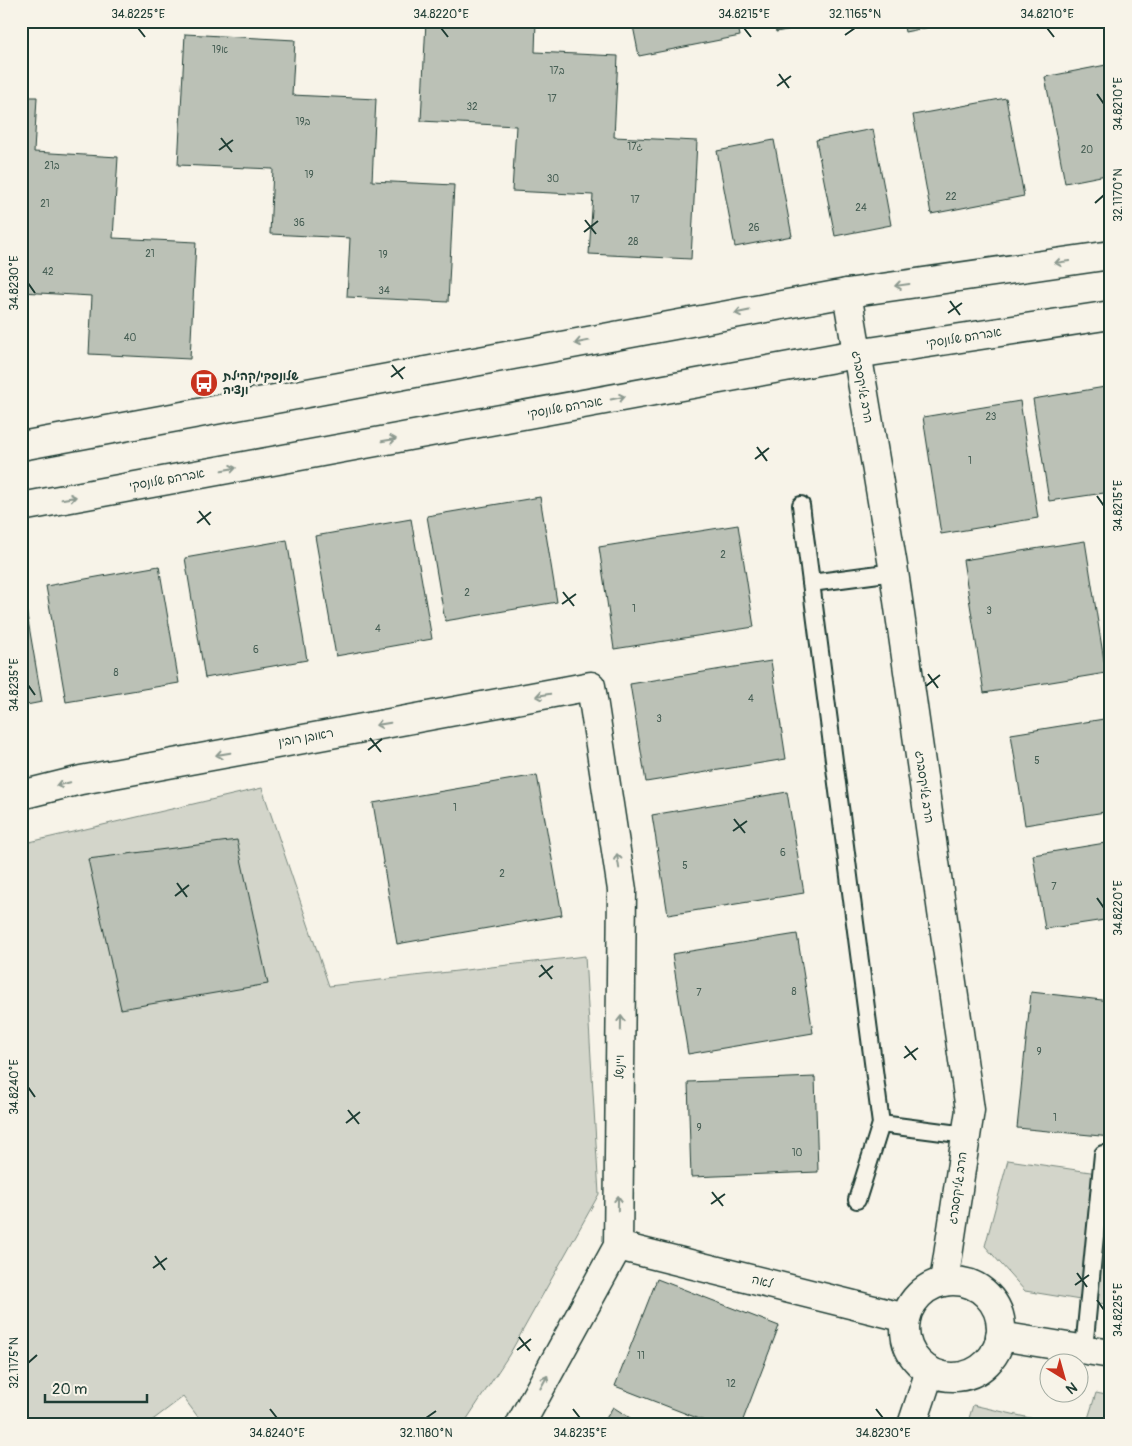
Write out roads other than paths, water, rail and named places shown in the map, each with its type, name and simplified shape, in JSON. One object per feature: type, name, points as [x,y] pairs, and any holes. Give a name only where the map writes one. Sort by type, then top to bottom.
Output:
[{"type":"street","points":[[21,446],[847,292],[1111,255]]},
{"type":"street","name":"הרב גליקסברג","points":[[847,292],[894,572],[970,1110],[944,1282]]},
{"type":"street","name":"אברהם שלונסקי","points":[[21,507],[856,354],[1111,315]]},
{"type":"street","name":"ראובן רובין","points":[[21,795],[81,780],[591,686]]},
{"type":"street","name":"ויינשל","points":[[520,1425],[618,1246],[622,890],[591,686]]},
{"type":"street","name":"לאה","points":[[618,1246],[906,1318]]},
{"type":"street","points":[[958,1281],[973,1285],[985,1294],[995,1306],[1000,1320],[1000,1336],[996,1349],[979,1369],[967,1375],[954,1377],[930,1371],[920,1363],[909,1348],[905,1330],[906,1318],[912,1305],[920,1294],[931,1286],[944,1282],[958,1281]]},
{"type":"street","points":[[1000,1336],[1111,1354]]},
{"type":"street","points":[[912,1425],[930,1371]]},
{"type":"lane","points":[[801,505],[882,1124],[857,1200]]},
{"type":"lane","points":[[811,583],[894,572]]},
{"type":"lane","points":[[882,1124],[966,1135]]},
{"type":"lane","points":[[1084,1349],[1103,1154]]},
{"type":"place","name":"שלונסקי/קהילת ונציה","points":[[204,383]]}]
